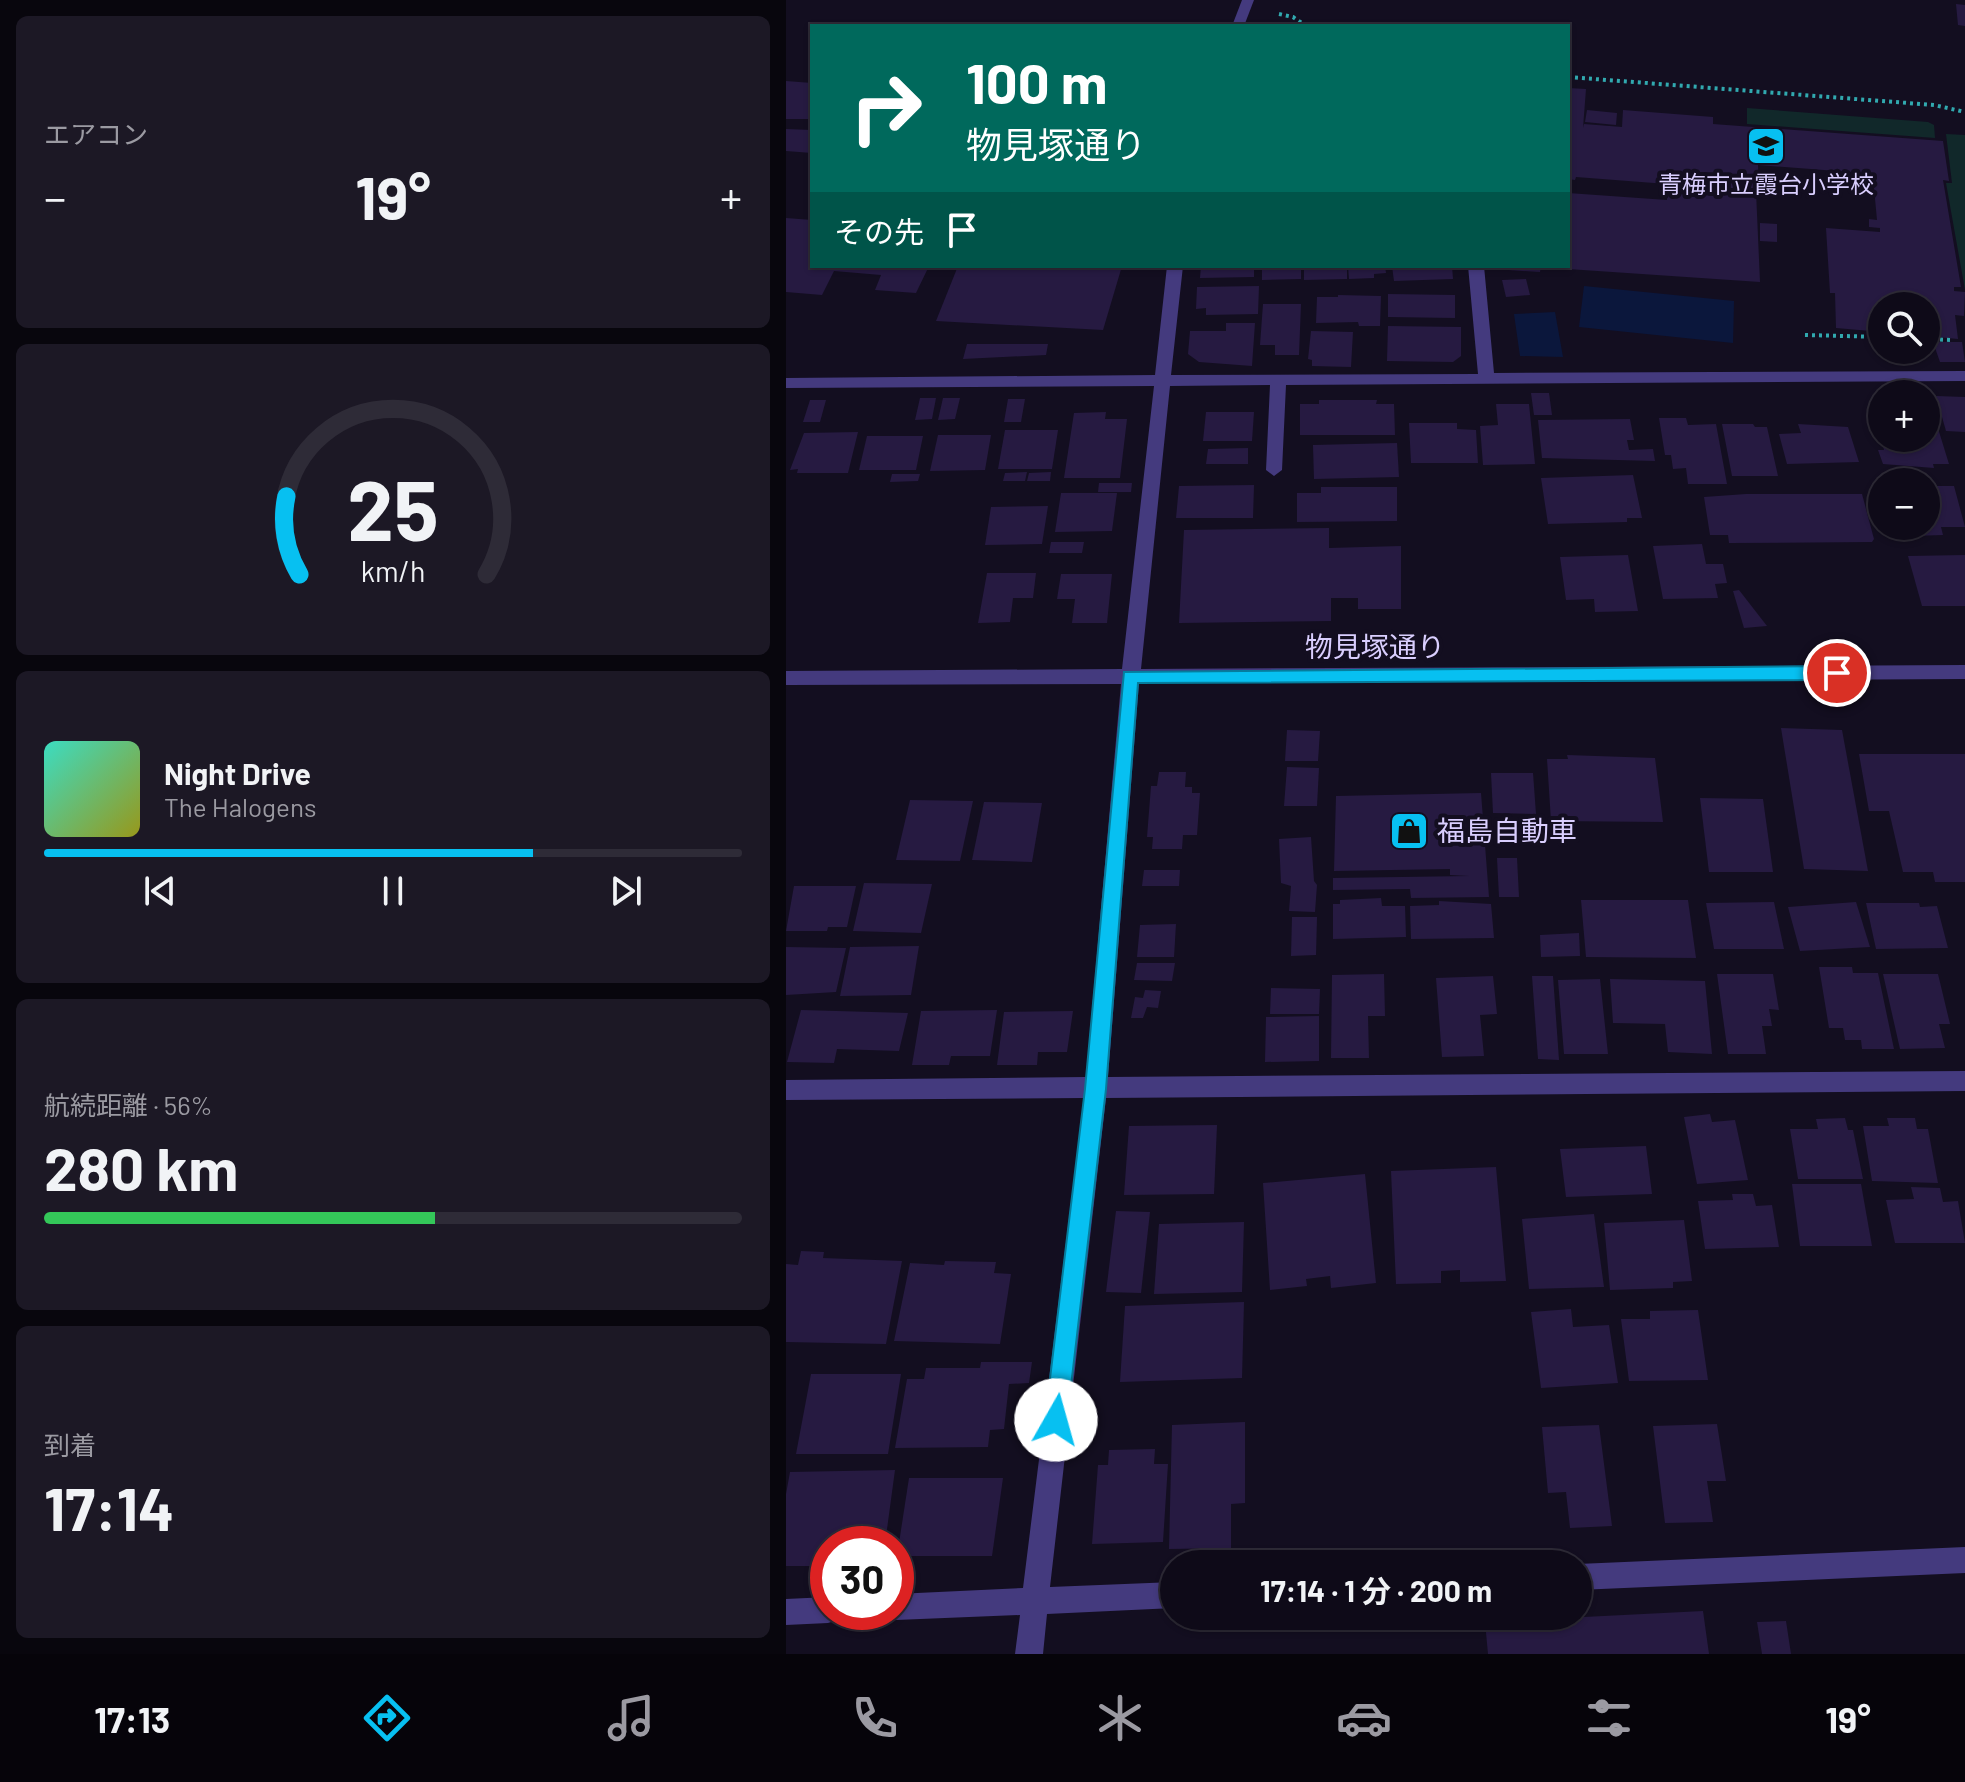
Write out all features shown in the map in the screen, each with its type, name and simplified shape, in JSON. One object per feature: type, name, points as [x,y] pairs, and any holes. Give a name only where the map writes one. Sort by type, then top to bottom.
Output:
[{"type":"street","points":[[1239,24],[1248,0]]},
{"type":"street","points":[[1029,1654],[1096,1089],[1130,676],[1175,268]]},
{"type":"street","points":[[1476,268],[1487,379]]},
{"type":"street","points":[[786,383],[1965,376]]},
{"type":"street","points":[[1274,470],[1278,380]]},
{"type":"street","name":"物見塚通り","points":[[786,678],[1965,672]]},
{"type":"street","points":[[786,1090],[1965,1081]]},
{"type":"street","points":[[1592,1576],[1965,1560]]},
{"type":"street","points":[[914,1606],[1160,1596]]},
{"type":"street","points":[[786,1612],[810,1611]]},
{"type":"path","points":[[1570,77],[1934,105],[1965,112]]},
{"type":"path","points":[[1805,335],[1868,337]]},
{"type":"path","points":[[1940,339],[1965,340]]},
{"type":"green space","points":[[1747,108],[1928,122],[1934,125],[1935,138],[1747,124]]},
{"type":"green space","points":[[1946,134],[1965,135],[1965,290],[1946,183],[1952,183]]},
{"type":"water","points":[[1584,286],[1734,301],[1733,343],[1579,327]]},
{"type":"water","points":[[1555,312],[1563,357],[1520,356],[1514,314]]},
{"type":"building","points":[[1956,4],[1965,5],[1965,26],[1958,25]]},
{"type":"building","points":[[786,81],[810,83],[810,119],[786,119]]},
{"type":"building","points":[[1570,88],[1586,89],[1583,128],[1584,124],[1622,127],[1623,110],[1713,117],[1713,124],[1943,141],[1949,181],[1943,180],[1961,287],[1954,287],[1954,291],[1965,292],[1964,316],[1955,315],[1958,339],[1940,337],[1940,292],[1868,292],[1868,331],[1836,328],[1835,293],[1830,293],[1826,228],[1880,232],[1880,228],[1869,227],[1869,219],[1877,220],[1874,188],[1867,187],[1866,178],[1877,179],[1876,174],[1758,165],[1759,191],[1756,191],[1760,282],[1568,269],[1570,193],[1667,200],[1667,184],[1576,177],[1575,180],[1570,179]]},
{"type":"building","points":[[1587,110],[1617,113],[1616,125],[1585,122]]},
{"type":"building","points":[[786,129],[810,130],[810,153],[786,151]]},
{"type":"building","points":[[786,218],[810,220],[810,268],[928,268],[916,293],[875,290],[881,275],[834,271],[822,295],[786,292]]},
{"type":"building","points":[[1760,223],[1777,224],[1777,242],[1760,241]]},
{"type":"building","points":[[957,268],[1121,268],[1103,330],[936,321]]},
{"type":"building","points":[[1201,268],[1254,268],[1254,277],[1200,278]]},
{"type":"building","points":[[1262,268],[1301,268],[1301,279],[1262,280]]},
{"type":"building","points":[[1304,268],[1347,268],[1347,279],[1304,280]]},
{"type":"building","points":[[1348,268],[1385,268],[1386,273],[1374,274],[1374,278],[1349,279]]},
{"type":"building","points":[[1392,268],[1452,268],[1453,279],[1394,281]]},
{"type":"building","points":[[1508,268],[1541,268],[1540,272]]},
{"type":"building","points":[[1526,279],[1530,295],[1506,297],[1502,280]]},
{"type":"building","points":[[1259,286],[1258,314],[1206,315],[1206,308],[1196,309],[1197,287]]},
{"type":"building","points":[[1388,294],[1455,295],[1455,318],[1388,317]]},
{"type":"building","points":[[1381,296],[1380,326],[1359,326],[1358,322],[1316,323],[1317,297]]},
{"type":"building","points":[[1263,304],[1301,304],[1299,355],[1275,355],[1275,345],[1260,345]]},
{"type":"building","points":[[1226,323],[1255,323],[1252,366],[1199,362],[1188,354],[1190,331],[1226,331]]},
{"type":"building","points":[[1388,326],[1461,327],[1461,356],[1453,362],[1387,361]]},
{"type":"building","points":[[1311,331],[1353,332],[1351,367],[1312,366],[1312,360],[1308,359]]},
{"type":"building","points":[[1940,342],[1962,342],[1965,362],[1940,362]]},
{"type":"building","points":[[967,344],[1048,344],[1046,355],[963,359]]},
{"type":"building","points":[[1531,393],[1549,393],[1552,415],[1534,415]]},
{"type":"building","points":[[1940,396],[1965,397],[1965,432],[1946,431]]},
{"type":"building","points":[[920,398],[936,398],[932,419],[915,420]]},
{"type":"building","points":[[943,398],[960,398],[955,419],[938,420]]},
{"type":"building","points":[[1008,399],[1025,399],[1021,422],[1004,422]]},
{"type":"building","points":[[810,400],[826,400],[820,422],[803,422]]},
{"type":"building","points":[[1319,400],[1377,400],[1376,404],[1394,404],[1395,435],[1300,435],[1300,404],[1319,404]]},
{"type":"building","points":[[1496,404],[1529,404],[1535,464],[1483,465],[1480,426],[1498,425]]},
{"type":"building","points":[[1106,412],[1105,419],[1127,419],[1120,478],[1064,478],[1074,413]]},
{"type":"building","points":[[1206,412],[1254,412],[1252,441],[1203,441]]},
{"type":"building","points":[[1659,418],[1686,418],[1688,425],[1716,424],[1727,484],[1688,484],[1686,468],[1673,469],[1671,455],[1665,455]]},
{"type":"building","points":[[1630,419],[1634,440],[1627,440],[1629,450],[1653,449],[1655,461],[1542,458],[1538,420]]},
{"type":"building","points":[[1409,423],[1457,423],[1457,429],[1476,430],[1478,463],[1411,463]]},
{"type":"building","points":[[1722,424],[1767,427],[1778,476],[1732,476]]},
{"type":"building","points":[[1798,424],[1848,427],[1859,462],[1787,464],[1779,434],[1801,433]]},
{"type":"building","points":[[1005,430],[1058,430],[1052,469],[998,469]]},
{"type":"building","points":[[858,432],[848,473],[797,473],[798,469],[790,470],[804,433]]},
{"type":"building","points":[[938,435],[991,435],[985,470],[930,471]]},
{"type":"building","points":[[1940,435],[1949,464],[1933,464],[1934,468],[1883,464],[1879,452],[1940,452]]},
{"type":"building","points":[[867,436],[923,436],[916,470],[859,470]]},
{"type":"building","points":[[1397,443],[1399,477],[1314,479],[1313,445]]},
{"type":"building","points":[[1248,448],[1248,464],[1206,464],[1208,449]]},
{"type":"building","points":[[1027,472],[1025,481],[1003,481],[1005,473]]},
{"type":"building","points":[[1051,472],[1050,481],[1027,481],[1029,473]]},
{"type":"building","points":[[892,474],[920,474],[918,481],[890,482]]},
{"type":"building","points":[[1633,475],[1642,518],[1627,518],[1627,522],[1548,524],[1541,478]]},
{"type":"building","points":[[1099,483],[1132,483],[1131,492],[1098,492]]},
{"type":"building","points":[[1254,485],[1253,518],[1176,518],[1179,486]]},
{"type":"building","points":[[1940,486],[1954,486],[1965,527],[1941,527],[1943,535],[1940,535]]},
{"type":"building","points":[[1321,487],[1397,487],[1397,521],[1297,522],[1297,493],[1321,493]]},
{"type":"building","points":[[1061,493],[1117,493],[1112,531],[1055,532]]},
{"type":"building","points":[[1862,494],[1868,516],[1868,540],[1873,540],[1729,543],[1728,535],[1710,535],[1704,497]]},
{"type":"building","points":[[1048,506],[1042,544],[985,545],[991,507]]},
{"type":"building","points":[[1329,528],[1329,548],[1401,546],[1401,609],[1358,609],[1358,598],[1331,598],[1331,621],[1179,623],[1184,530]]},
{"type":"building","points":[[1051,542],[1084,542],[1082,553],[1049,553]]},
{"type":"building","points":[[1702,544],[1706,564],[1723,564],[1727,583],[1715,584],[1718,598],[1663,599],[1653,546]]},
{"type":"building","points":[[1628,555],[1638,611],[1595,612],[1594,599],[1566,600],[1560,557]]},
{"type":"building","points":[[1965,555],[1965,606],[1922,606],[1908,556]]},
{"type":"building","points":[[987,573],[1036,573],[1033,598],[1013,598],[1010,622],[978,623]]},
{"type":"building","points":[[1061,574],[1112,574],[1107,623],[1072,623],[1075,599],[1057,599]]},
{"type":"building","points":[[1739,590],[1767,626],[1744,628],[1733,591]]},
{"type":"building","points":[[1781,728],[1842,730],[1868,871],[1804,869]]},
{"type":"building","points":[[1287,730],[1320,731],[1318,761],[1285,761]]},
{"type":"building","points":[[1859,754],[1965,754],[1965,882],[1935,882],[1933,872],[1903,872],[1889,811],[1869,811]]},
{"type":"building","points":[[1567,755],[1655,758],[1663,822],[1551,821],[1547,759],[1568,759]]},
{"type":"building","points":[[1287,767],[1319,768],[1317,806],[1284,806]]},
{"type":"building","points":[[1159,772],[1186,772],[1185,787],[1192,787],[1192,793],[1200,793],[1197,835],[1183,835],[1182,849],[1152,849],[1153,837],[1147,837],[1151,786],[1157,786]]},
{"type":"building","points":[[1491,773],[1533,773],[1536,814],[1493,813]]},
{"type":"building","points":[[1481,793],[1489,897],[1411,898],[1410,889],[1333,890],[1333,878],[1469,876],[1450,875],[1450,869],[1334,871],[1336,796]]},
{"type":"building","points":[[1700,798],[1763,799],[1773,872],[1709,872]]},
{"type":"building","points":[[910,800],[973,801],[960,861],[896,860]]},
{"type":"building","points":[[984,802],[1042,803],[1032,862],[972,860]]},
{"type":"building","points":[[1311,837],[1314,881],[1317,885],[1315,912],[1289,911],[1291,886],[1281,883],[1279,839]]},
{"type":"building","points":[[1497,858],[1517,858],[1519,897],[1499,897]]},
{"type":"building","points":[[1144,870],[1180,870],[1179,886],[1142,886]]},
{"type":"building","points":[[864,883],[932,884],[921,933],[853,931]]},
{"type":"building","points":[[794,886],[856,886],[847,927],[828,927],[827,931],[786,931]]},
{"type":"building","points":[[1381,898],[1382,906],[1405,906],[1406,937],[1333,939],[1333,904],[1340,904],[1340,900]]},
{"type":"building","points":[[1581,900],[1688,900],[1696,958],[1586,957]]},
{"type":"building","points":[[1439,901],[1491,904],[1494,938],[1411,939],[1410,906],[1439,905]]},
{"type":"building","points":[[1774,902],[1784,949],[1714,949],[1706,903]]},
{"type":"building","points":[[1856,902],[1870,947],[1800,951],[1788,907]]},
{"type":"building","points":[[1866,903],[1937,906],[1948,948],[1876,949]]},
{"type":"building","points":[[1292,917],[1317,917],[1316,955],[1291,956]]},
{"type":"building","points":[[1176,924],[1174,957],[1137,957],[1140,925]]},
{"type":"building","points":[[1579,933],[1580,956],[1541,957],[1540,935]]},
{"type":"building","points":[[919,946],[911,995],[840,996],[850,947]]},
{"type":"building","points":[[786,947],[846,948],[836,992],[786,995]]},
{"type":"building","points":[[1137,963],[1175,963],[1172,981],[1134,980]]},
{"type":"building","points":[[1819,967],[1852,967],[1853,973],[1878,973],[1894,1049],[1862,1049],[1861,1040],[1845,1040],[1843,1028],[1829,1028]]},
{"type":"building","points":[[1384,974],[1385,1016],[1368,1016],[1369,1058],[1331,1058],[1332,975]]},
{"type":"building","points":[[1717,974],[1773,974],[1779,1010],[1769,1009],[1772,1026],[1762,1026],[1766,1054],[1728,1054]]},
{"type":"building","points":[[1883,974],[1938,974],[1950,1024],[1939,1024],[1945,1048],[1900,1049]]},
{"type":"building","points":[[1493,976],[1497,1014],[1480,1015],[1484,1056],[1442,1057],[1436,978]]},
{"type":"building","points":[[1532,976],[1553,976],[1559,1060],[1538,1059]]},
{"type":"building","points":[[1600,979],[1608,1054],[1564,1054],[1558,980]]},
{"type":"building","points":[[1610,979],[1705,981],[1712,1054],[1668,1052],[1665,1024],[1613,1023]]},
{"type":"building","points":[[1271,988],[1320,989],[1319,1014],[1270,1014]]},
{"type":"building","points":[[1145,990],[1161,991],[1158,1008],[1147,1007],[1143,1018],[1131,1018],[1135,997],[1143,998]]},
{"type":"building","points":[[801,1010],[908,1013],[899,1051],[837,1049],[834,1063],[787,1062]]},
{"type":"building","points":[[997,1010],[990,1056],[951,1056],[949,1065],[912,1065],[921,1011]]},
{"type":"building","points":[[1073,1011],[1067,1052],[1038,1052],[1037,1065],[997,1065],[1004,1012]]},
{"type":"building","points":[[1319,1016],[1319,1061],[1265,1062],[1266,1017]]},
{"type":"building","points":[[1710,1114],[1712,1122],[1735,1120],[1748,1180],[1697,1184],[1684,1117]]},
{"type":"building","points":[[1845,1118],[1848,1130],[1853,1130],[1863,1179],[1798,1179],[1790,1129],[1818,1129],[1816,1119]]},
{"type":"building","points":[[1887,1118],[1915,1118],[1917,1129],[1928,1129],[1938,1183],[1872,1181],[1863,1126],[1889,1126]]},
{"type":"building","points":[[1217,1125],[1214,1194],[1124,1195],[1129,1126]]},
{"type":"building","points":[[1646,1146],[1652,1194],[1566,1197],[1560,1149]]},
{"type":"building","points":[[1496,1167],[1506,1281],[1460,1282],[1460,1270],[1441,1271],[1441,1283],[1396,1284],[1391,1171]]},
{"type":"building","points":[[1365,1174],[1376,1283],[1331,1288],[1330,1276],[1306,1279],[1307,1286],[1270,1290],[1263,1183]]},
{"type":"building","points":[[1792,1184],[1861,1184],[1872,1246],[1800,1246]]},
{"type":"building","points":[[1911,1187],[1940,1188],[1943,1202],[1958,1201],[1965,1243],[1895,1243],[1886,1200],[1914,1199]]},
{"type":"building","points":[[1732,1194],[1753,1194],[1756,1206],[1772,1205],[1779,1247],[1705,1249],[1698,1201],[1733,1200]]},
{"type":"building","points":[[1116,1211],[1150,1212],[1141,1293],[1106,1292]]},
{"type":"building","points":[[1594,1214],[1604,1287],[1529,1289],[1522,1219]]},
{"type":"building","points":[[1684,1220],[1692,1281],[1673,1282],[1673,1288],[1610,1290],[1604,1223]]},
{"type":"building","points":[[1244,1222],[1242,1292],[1154,1294],[1159,1224]]},
{"type":"building","points":[[801,1251],[824,1252],[823,1258],[902,1261],[886,1344],[786,1342],[786,1264],[798,1265]]},
{"type":"building","points":[[945,1261],[996,1262],[994,1273],[1011,1274],[1000,1344],[894,1341],[910,1263],[944,1265]]},
{"type":"building","points":[[1244,1302],[1242,1378],[1120,1382],[1125,1306]]},
{"type":"building","points":[[1571,1309],[1573,1327],[1609,1325],[1618,1383],[1541,1388],[1531,1312]]},
{"type":"building","points":[[1698,1310],[1708,1380],[1629,1381],[1621,1319],[1650,1319],[1650,1311]]},
{"type":"building","points":[[981,1362],[1032,1362],[1029,1383],[1009,1384],[1004,1429],[990,1430],[988,1447],[895,1448],[907,1379],[924,1379],[926,1368],[980,1368]]},
{"type":"building","points":[[811,1374],[901,1374],[888,1454],[796,1454]]},
{"type":"building","points":[[1245,1422],[1245,1503],[1231,1504],[1231,1548],[1169,1549],[1172,1425]]},
{"type":"building","points":[[1717,1424],[1726,1481],[1707,1481],[1713,1522],[1665,1523],[1653,1426]]},
{"type":"building","points":[[1599,1425],[1612,1526],[1570,1528],[1566,1492],[1548,1493],[1542,1427]]},
{"type":"building","points":[[1155,1449],[1154,1464],[1168,1464],[1163,1542],[1092,1544],[1098,1465],[1108,1465],[1109,1450]]},
{"type":"building","points":[[895,1470],[887,1526],[810,1526],[810,1566],[786,1566],[786,1494],[790,1472]]},
{"type":"building","points":[[909,1478],[1003,1478],[992,1556],[914,1556],[914,1526],[902,1526]]},
{"type":"building","points":[[1703,1611],[1709,1654],[1488,1654],[1486,1630],[1592,1630],[1592,1617]]},
{"type":"building","points":[[1786,1621],[1791,1654],[1762,1654],[1757,1622]]},
{"type":"place","name":"青梅市立霞台小学校","points":[[1766,146]]},
{"type":"place","name":"福島自動車","points":[[1409,831]]},
{"type":"route","points":[[1056,1420],[1096,1089],[1130,676],[1837,673]]}]
